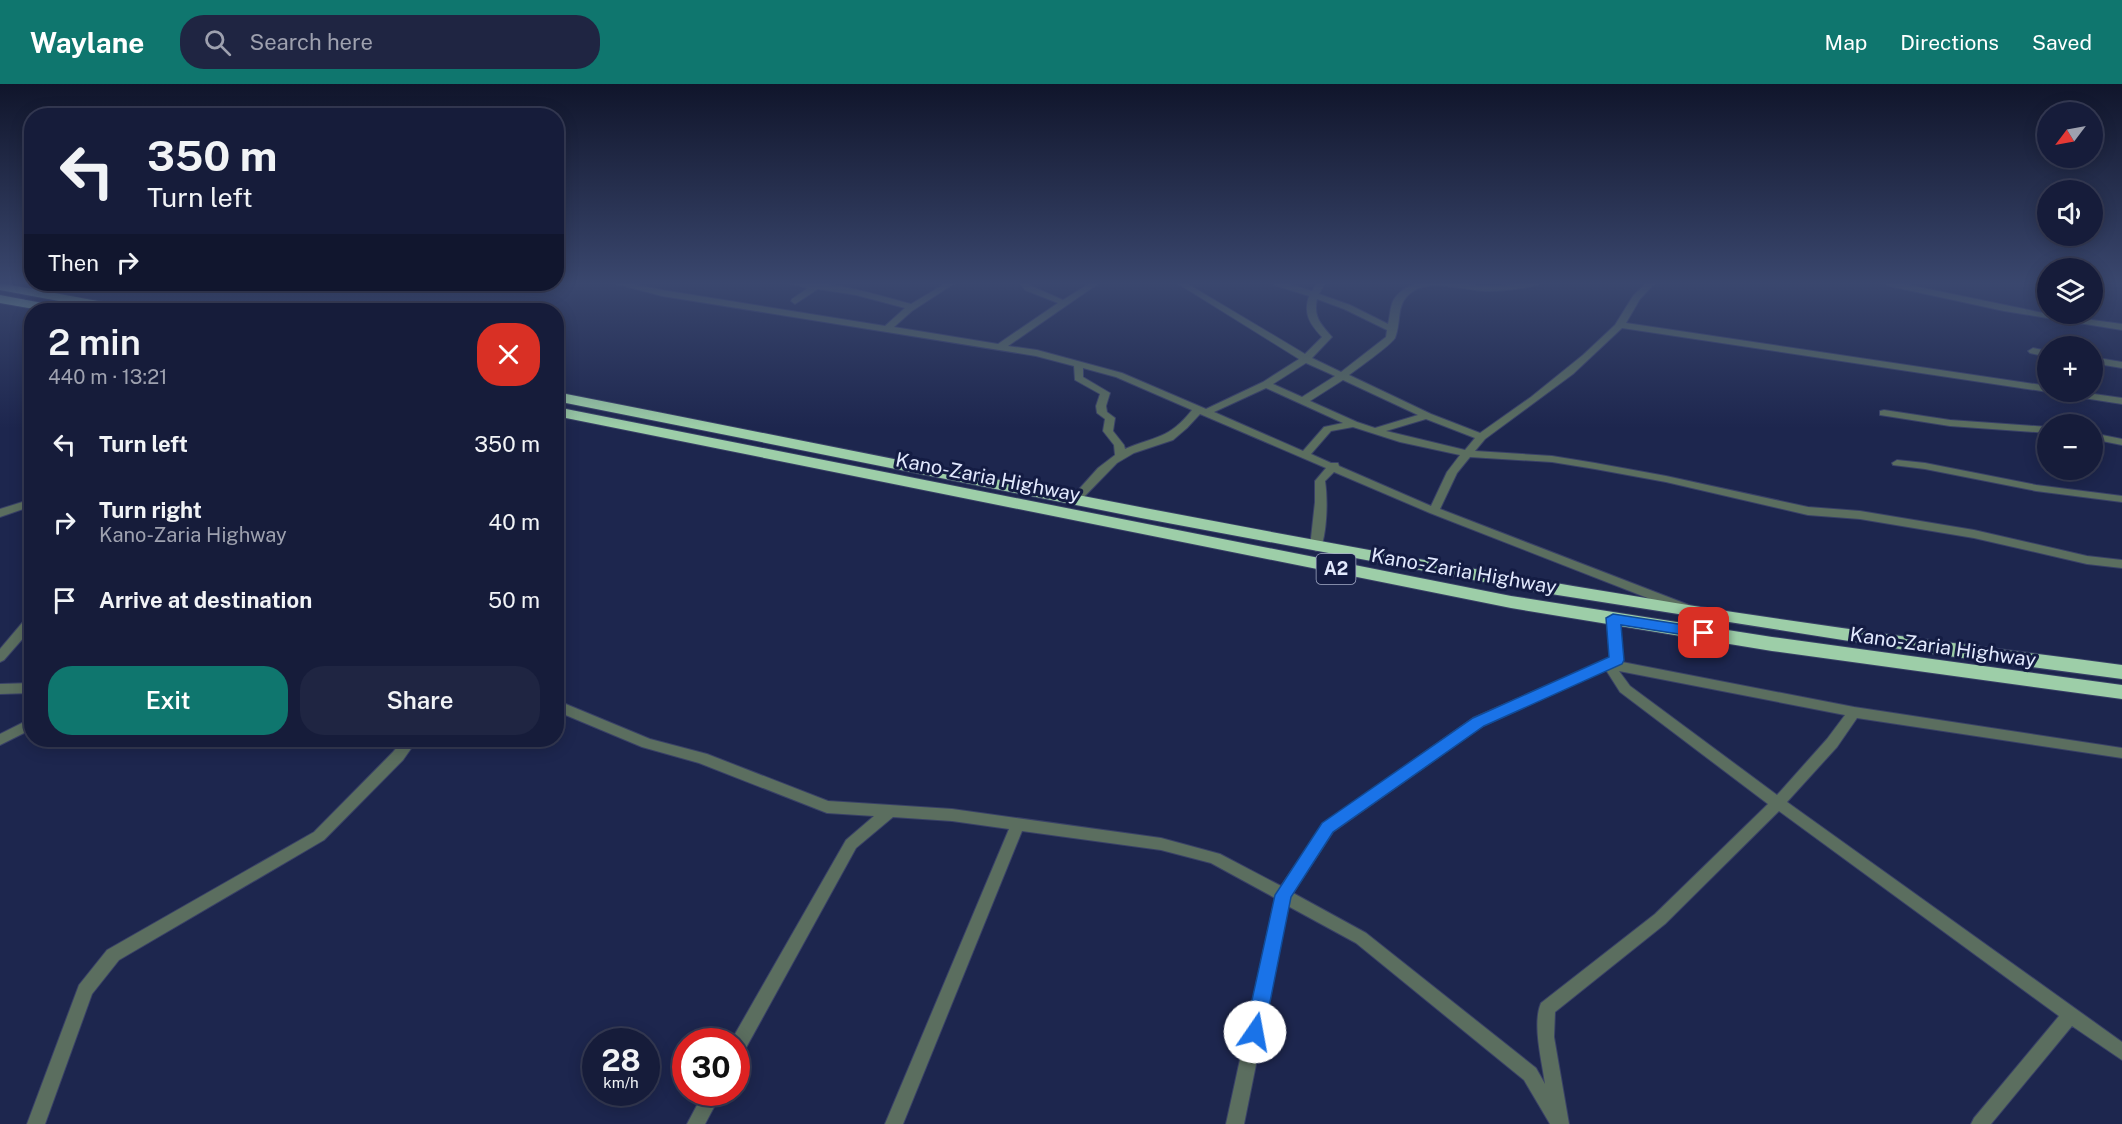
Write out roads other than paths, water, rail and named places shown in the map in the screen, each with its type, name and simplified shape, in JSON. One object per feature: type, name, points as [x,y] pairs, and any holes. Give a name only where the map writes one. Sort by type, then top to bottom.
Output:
[{"type":"highway","name":"Kano-Zaria Highway","points":[[564,398],[1316,547],[1489,579],[1822,632],[2122,672]]},
{"type":"highway","name":"Kano-Zaria Highway","points":[[564,413],[1288,560],[1772,644],[2122,692]]},
{"type":"street","points":[[909,332],[1038,353],[1119,375],[1334,465],[1434,511],[1694,611]]},
{"type":"street","points":[[1000,347],[1022,332]]},
{"type":"street","points":[[1261,332],[1306,359],[1427,416],[1480,437]]},
{"type":"street","points":[[1076,499],[1095,477],[1120,456],[1143,445],[1166,439],[1203,410],[1266,384],[1306,359],[1327,337],[1322,332]]},
{"type":"street","points":[[1303,401],[1342,376],[1390,338],[1391,332]]},
{"type":"street","points":[[1434,511],[1446,483],[1480,437],[1531,403],[1613,332]]},
{"type":"street","points":[[1664,332],[2037,387]]},
{"type":"street","points":[[2033,351],[2037,352]]},
{"type":"street","points":[[2103,362],[2122,365]]},
{"type":"street","points":[[1079,364],[1078,378],[1105,393],[1101,406],[1102,413],[1110,418],[1108,431],[1119,445],[1120,456]]},
{"type":"street","points":[[1266,384],[1353,424],[1468,454],[1552,459],[1666,478],[1808,511],[1860,515],[1974,534],[2086,560],[2122,564]]},
{"type":"street","points":[[2103,398],[2122,401]]},
{"type":"street","points":[[1884,413],[1950,423],[2037,429]]},
{"type":"street","points":[[1374,431],[1427,416]]},
{"type":"street","points":[[1306,454],[1328,429],[1340,424],[1353,424]]},
{"type":"street","points":[[2103,438],[2122,442]]},
{"type":"street","points":[[1897,463],[1925,466],[2036,488],[2122,499]]},
{"type":"street","points":[[1316,547],[1318,508],[1323,488],[1320,481],[1334,465]]},
{"type":"street","points":[[0,513],[24,505]]},
{"type":"street","points":[[1236,1124],[1283,895],[1328,828],[1478,722],[1617,660],[1613,618]]},
{"type":"street","points":[[0,657],[24,628]]},
{"type":"street","points":[[1608,664],[1854,712],[2122,753]]},
{"type":"street","points":[[1608,664],[1625,689],[1778,803],[2122,1052]]},
{"type":"street","points":[[0,689],[24,688]]},
{"type":"street","points":[[564,708],[647,743],[702,758],[774,784],[827,807],[952,815],[1161,843],[1215,858],[1361,939],[1530,1074],[1560,1124]]},
{"type":"street","points":[[1560,1124],[1546,1037],[1547,1008],[1660,919],[1778,803],[1832,743],[1854,712]]},
{"type":"street","points":[[0,740],[24,727]]},
{"type":"street","points":[[36,1124],[85,990],[113,955],[320,837],[404,747]]},
{"type":"street","points":[[748,1028],[851,844],[890,811]]},
{"type":"street","points":[[894,1124],[1018,824]]},
{"type":"street","points":[[1980,1124],[2071,1015]]},
{"type":"street","points":[[696,1124],[706,1106]]}]
